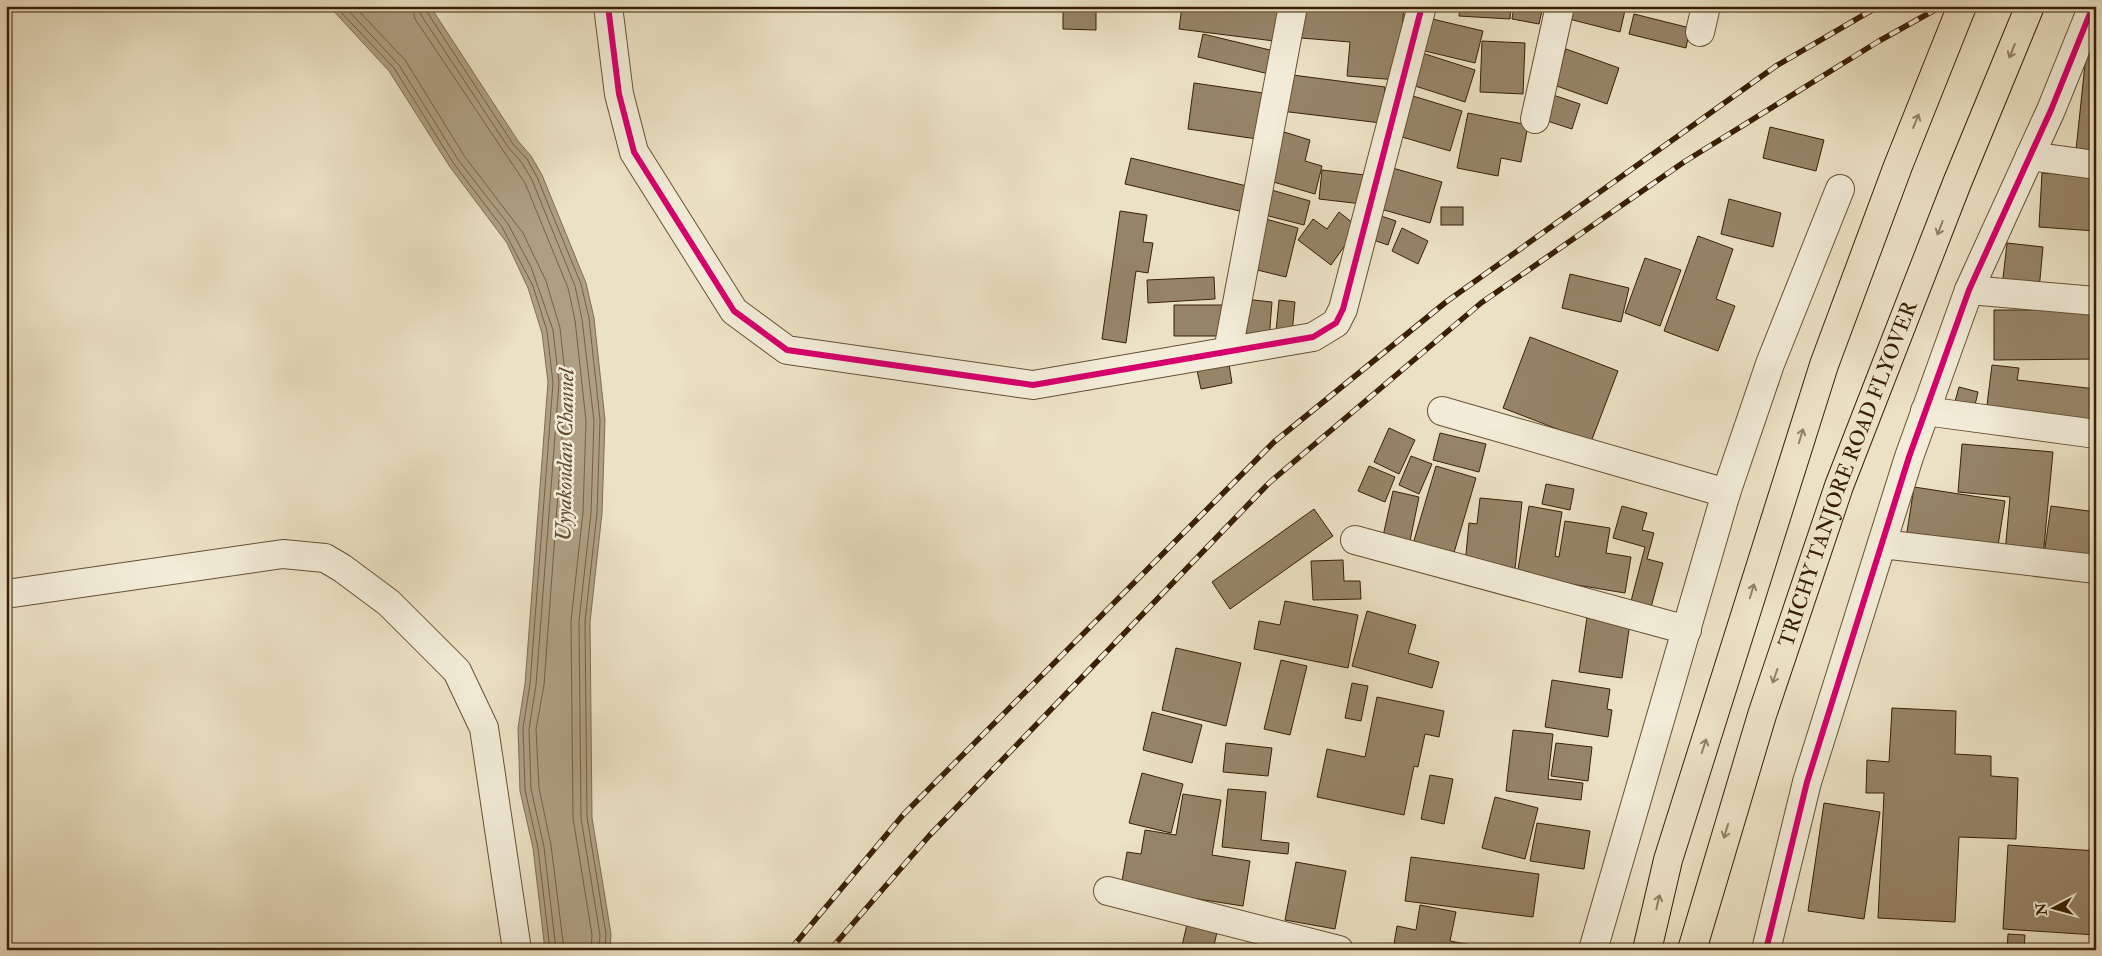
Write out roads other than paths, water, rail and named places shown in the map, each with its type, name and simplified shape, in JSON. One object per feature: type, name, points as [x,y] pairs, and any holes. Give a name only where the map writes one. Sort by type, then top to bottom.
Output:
[{"type":"highway","points":[[1647,950],[1668,860],[1824,365],[1898,166],[1962,6]]},
{"type":"highway","name":"TRICHY TANJORE ROAD FLYOVER","points":[[1692,950],[1762,714],[1838,486],[1957,183],[2030,6]]},
{"type":"street","points":[[608,6],[619,94],[634,152],[734,311],[786,350],[1033,385],[1312,337],[1336,323],[1343,309],[1422,6]]},
{"type":"street","points":[[1228,351],[1293,6]]},
{"type":"street","points":[[1535,119],[1560,6]]},
{"type":"street","points":[[1766,950],[1807,782],[1925,411],[1969,290],[2093,15]]},
{"type":"street","points":[[2030,156],[2096,165]]},
{"type":"street","points":[[1593,950],[1726,493],[1770,364],[1840,189]]},
{"type":"street","points":[[1969,290],[2096,301]]},
{"type":"street","points":[[1925,411],[2096,434]]},
{"type":"street","points":[[1442,412],[1726,493]]},
{"type":"street","points":[[1355,540],[1687,630]]},
{"type":"street","points":[[1882,544],[2096,569]]},
{"type":"street","points":[[6,594],[33,592],[283,554],[325,558],[342,568],[389,603],[457,671],[484,728],[517,950]]},
{"type":"street","points":[[1108,891],[1339,950]]},
{"type":"water","name":"Uyyakondan Channel","points":[[329,6],[430,6],[542,175],[586,283],[594,318],[605,420],[602,513],[590,622],[592,818],[611,934],[610,950],[545,950],[533,848],[520,791],[518,728],[525,684],[548,382],[542,333],[528,288],[507,243],[450,167],[389,71]]},
{"type":"railway","points":[[790,950],[903,815],[1274,442],[1446,302],[1776,66],[1879,6]]},
{"type":"railway","points":[[830,950],[929,836],[1269,483],[1481,303],[1684,162],[1879,41],[1942,6]]}]
